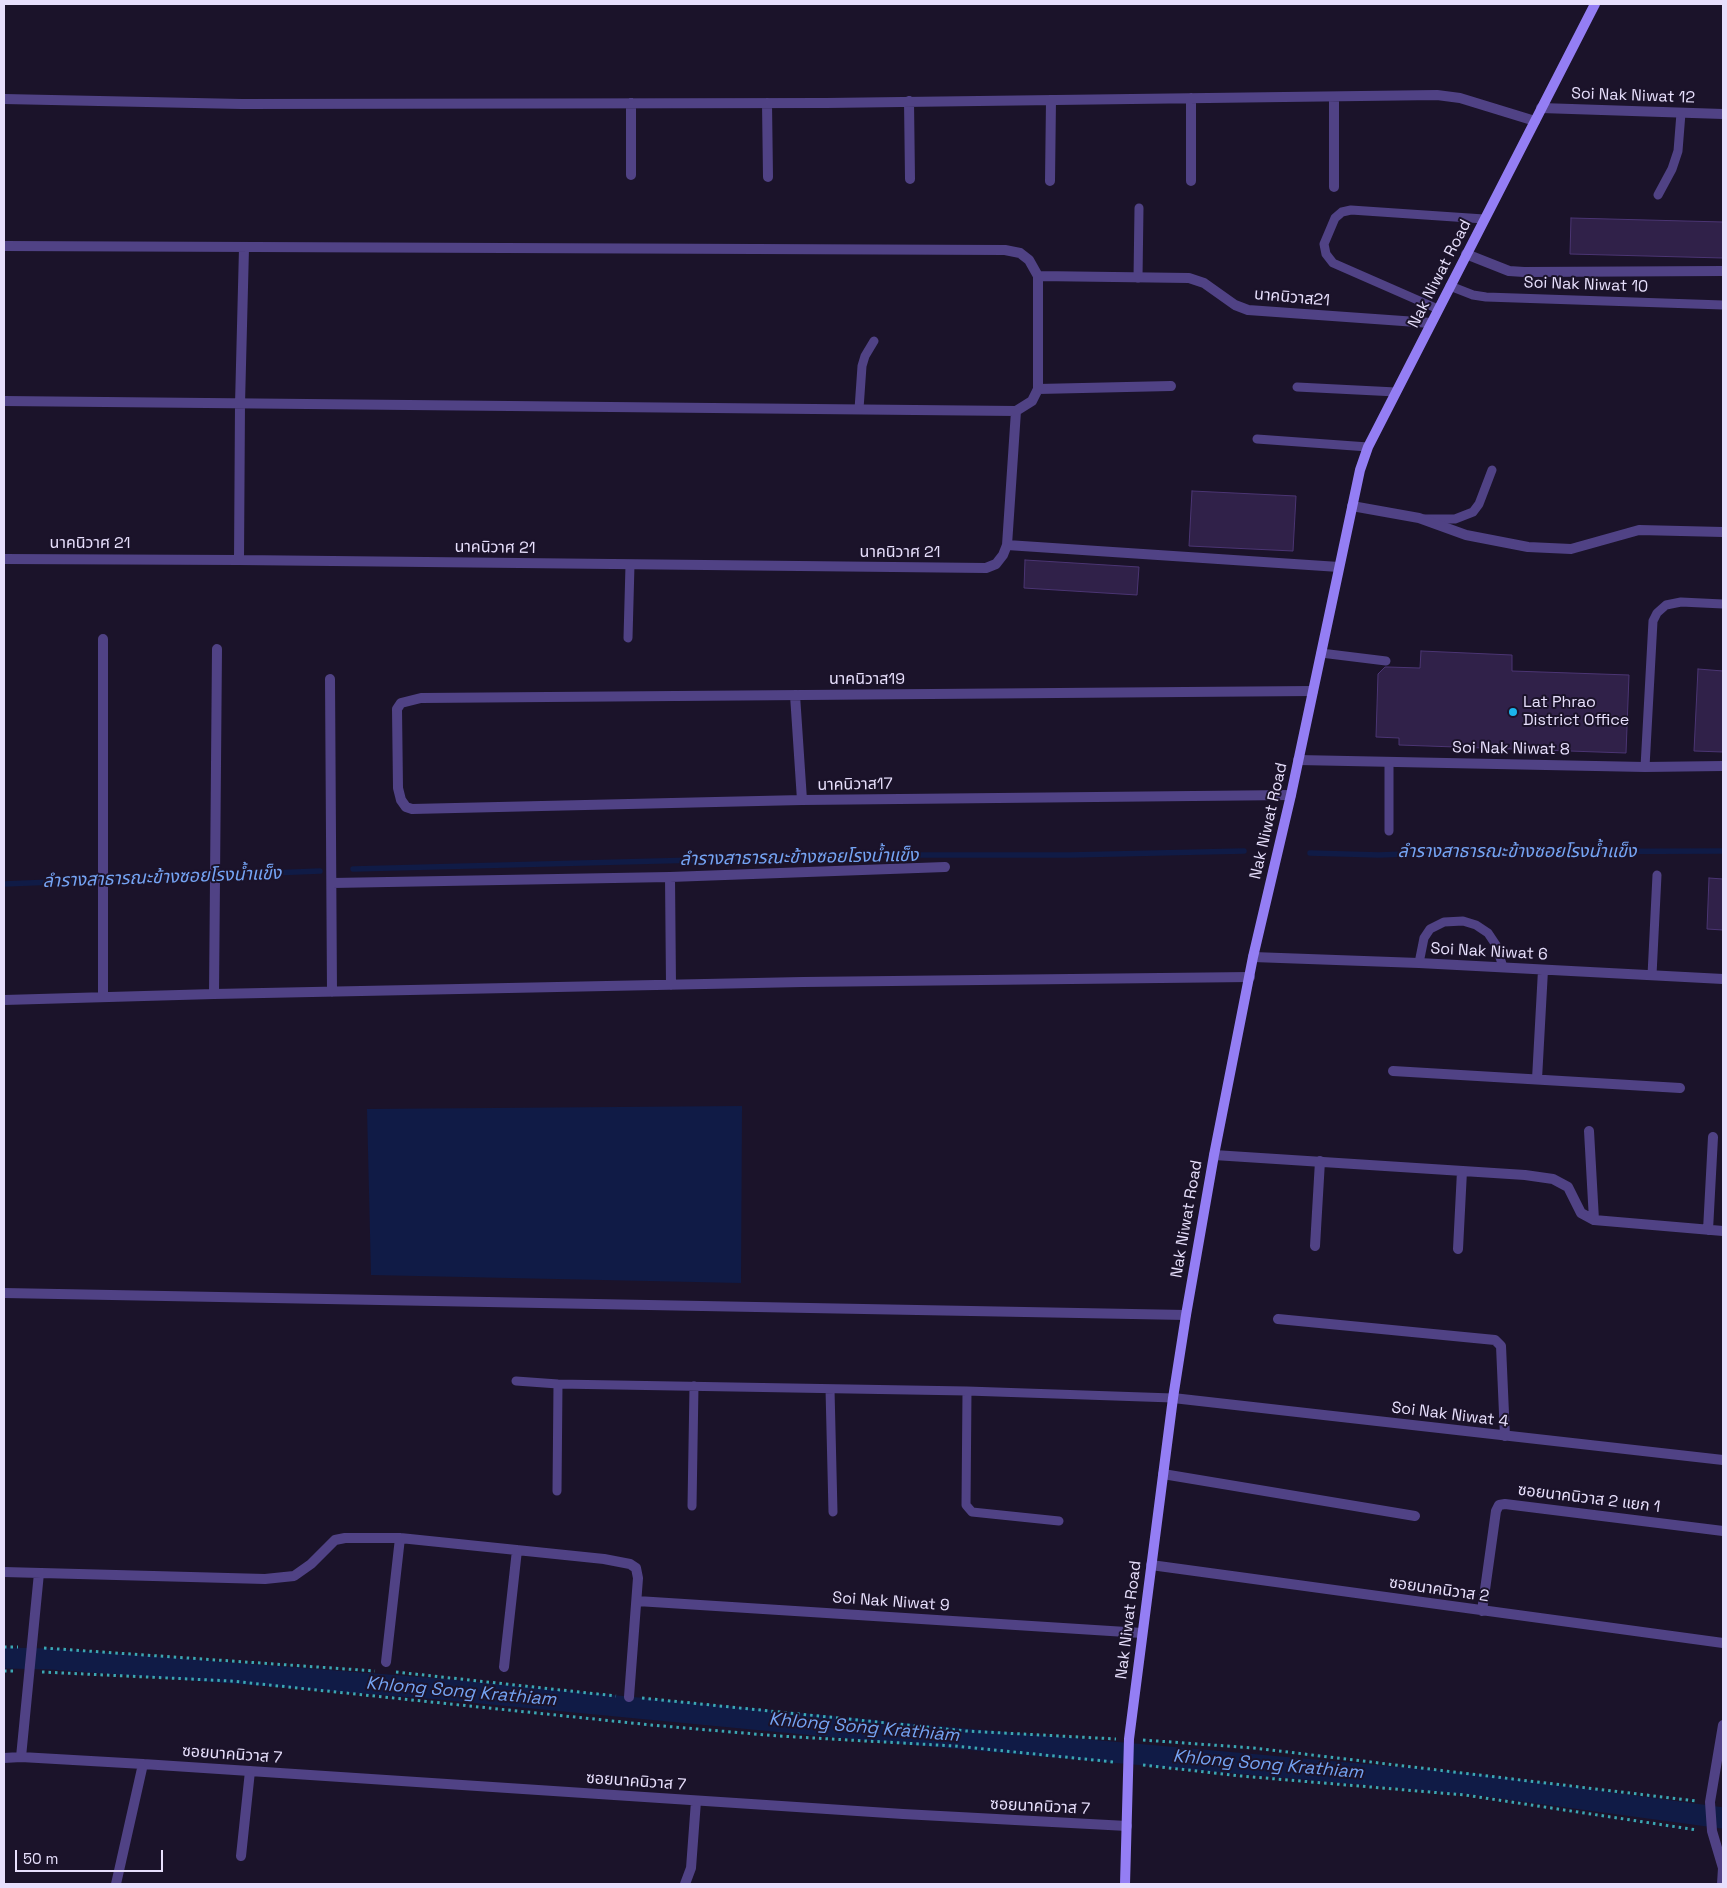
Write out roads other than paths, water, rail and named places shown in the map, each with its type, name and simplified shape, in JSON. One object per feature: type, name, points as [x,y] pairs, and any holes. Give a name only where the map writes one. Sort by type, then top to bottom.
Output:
[{"type":"main road","name":"Nak Niwat Road","points":[[1125,1884],[1129,1739],[1173,1398],[1186,1315],[1214,1155],[1253,957],[1291,795],[1360,470],[1368,447],[1595,4]]},
{"type":"street","points":[[4,99],[242,104],[767,103],[1437,96],[1460,98],[1535,121]]},
{"type":"street","points":[[1334,97],[1334,186]]},
{"type":"street","points":[[1191,98],[1191,180]]},
{"type":"street","points":[[1050,181],[1051,100]]},
{"type":"street","points":[[909,101],[910,179]]},
{"type":"street","points":[[631,103],[631,175]]},
{"type":"street","points":[[767,103],[768,177]]},
{"type":"street","name":"Soi Nak Niwat 12","points":[[1541,108],[1723,114]]},
{"type":"street","points":[[4,246],[1005,250],[1020,253],[1029,260],[1038,276],[1038,389],[1032,402],[1016,410],[4,401]]},
{"type":"street","points":[[239,560],[244,248]]},
{"type":"street","points":[[1466,254],[1509,271],[1524,272],[1723,271]]},
{"type":"street","name":"นาคนิวาส21","points":[[1038,276],[1188,278],[1204,283],[1235,305],[1248,310],[1432,323]]},
{"type":"street","points":[[1038,389],[1171,386]]},
{"type":"street","points":[[1016,410],[1008,545],[1339,567]]},
{"type":"street","points":[[1352,506],[1420,518],[1466,535],[1528,547],[1571,549],[1639,530],[1723,532]]},
{"type":"street","name":"นาคนิวาศ 21","points":[[4,559],[986,568],[996,564],[1008,545]]},
{"type":"street","points":[[103,639],[103,997]]},
{"type":"street","points":[[214,994],[217,649]]},
{"type":"street","points":[[330,679],[332,992]]},
{"type":"street","name":"นาคนิวาส19","points":[[420,810],[406,806],[401,800],[398,788],[397,709],[401,703],[420,698],[1313,691]]},
{"type":"street","points":[[795,695],[802,800]]},
{"type":"street","name":"Soi Nak Niwat 8","points":[[1298,760],[1645,767],[1723,766]]},
{"type":"street","name":"นาคนิวาส17","points":[[420,810],[802,800],[1291,795]]},
{"type":"street","points":[[332,883],[670,877],[945,867]]},
{"type":"street","points":[[670,877],[671,985]]},
{"type":"street","name":"Soi Nak Niwat 6","points":[[1253,957],[1419,963],[1723,979]]},
{"type":"street","points":[[1537,1079],[1543,970]]},
{"type":"street","points":[[4,1000],[671,985],[1250,977]]},
{"type":"street","points":[[1393,1071],[1680,1088]]},
{"type":"street","points":[[1589,1132],[1594,1220]]},
{"type":"street","points":[[1708,1230],[1713,1137]]},
{"type":"street","points":[[1214,1155],[1462,1171],[1553,1179],[1568,1187],[1580,1213],[1594,1220],[1723,1231]]},
{"type":"street","points":[[1315,1246],[1320,1161]]},
{"type":"street","points":[[1458,1249],[1462,1171]]},
{"type":"street","points":[[4,1293],[1186,1315]]},
{"type":"street","points":[[1278,1319],[1495,1340],[1501,1346],[1505,1436]]},
{"type":"street","name":"Soi Nak Niwat 4","points":[[1173,1398],[1723,1460]]},
{"type":"street","points":[[1163,1474],[1415,1516]]},
{"type":"street","name":"ซอยนาคนิวาส 2 แยก 1","points":[[1482,1611],[1496,1511],[1499,1505],[1505,1504],[1723,1531]]},
{"type":"street","points":[[4,1572],[265,1578],[294,1576],[312,1564],[335,1540],[344,1538],[400,1538],[604,1559],[630,1564],[636,1568],[638,1578],[629,1697]]},
{"type":"street","points":[[384,1667],[400,1538]]},
{"type":"street","points":[[504,1667],[517,1550]]},
{"type":"street","name":"ซอยนาคนิวาส 2","points":[[1151,1565],[1723,1642]]},
{"type":"street","points":[[21,1757],[38,1573]]},
{"type":"street","name":"Soi Nak Niwat 9","points":[[637,1601],[1142,1633]]},
{"type":"street","points":[[1722,1884],[1723,1868],[1712,1831],[1710,1802],[1723,1725]]},
{"type":"street","name":"ซอยนาคนิวาส 7","points":[[4,1758],[21,1757],[143,1764],[696,1801],[1127,1826]]},
{"type":"street","points":[[116,1884],[143,1764]]},
{"type":"street","points":[[241,1856],[250,1771]]},
{"type":"street","points":[[685,1884],[691,1868],[696,1801]]},
{"type":"lane","points":[[1658,194],[1672,169],[1678,151],[1681,113]]},
{"type":"lane","points":[[1138,278],[1139,208]]},
{"type":"lane","points":[[1438,309],[1333,264],[1326,254],[1324,244],[1335,218],[1342,212],[1351,210],[1484,219]]},
{"type":"lane","name":"Soi Nak Niwat 10","points":[[1450,286],[1473,295],[1486,297],[1723,305]]},
{"type":"lane","points":[[859,409],[862,366],[865,356],[874,341]]},
{"type":"lane","points":[[1297,387],[1396,392]]},
{"type":"lane","points":[[1257,439],[1368,447]]},
{"type":"lane","points":[[1420,518],[1455,520],[1473,512],[1479,504],[1492,470]]},
{"type":"lane","points":[[628,638],[630,565]]},
{"type":"lane","points":[[1645,767],[1653,622],[1657,613],[1666,605],[1681,602],[1723,604]]},
{"type":"lane","points":[[1321,653],[1386,661]]},
{"type":"lane","points":[[1389,762],[1389,831]]},
{"type":"lane","points":[[1652,975],[1658,875]]},
{"type":"lane","points":[[1419,963],[1424,938],[1430,929],[1444,922],[1463,921],[1488,933],[1496,945],[1503,968]]},
{"type":"lane","points":[[516,1381],[558,1384],[967,1391],[1173,1398]]},
{"type":"lane","points":[[557,1491],[558,1384]]},
{"type":"lane","points":[[692,1506],[694,1386]]},
{"type":"lane","points":[[830,1389],[833,1512]]},
{"type":"lane","points":[[967,1391],[966,1505],[972,1512],[1059,1521]]},
{"type":"water","points":[[742,1106],[741,1283],[371,1275],[367,1109]]},
{"type":"waterway","name":"ลำรางสาธารณะข้างซอยโรงน้ำแข็ง","points":[[353,869],[888,855],[1070,855],[1244,851]]},
{"type":"waterway","name":"ลำรางสาธารณะข้างซอยโรงน้ำแข็ง","points":[[1310,853],[1379,855],[1459,852],[1723,851]]},
{"type":"waterway","name":"ลำรางสาธารณะข้างซอยโรงน้ำแข็ง","points":[[4,884],[320,871]]},
{"type":"waterway","name":"Khlong Song Krathiam","points":[[4,1658],[52,1659],[439,1689],[920,1735],[1472,1784],[1723,1818]]},
{"type":"place","name":"Lat Phrao District Office","points":[[1513,712]]}]
